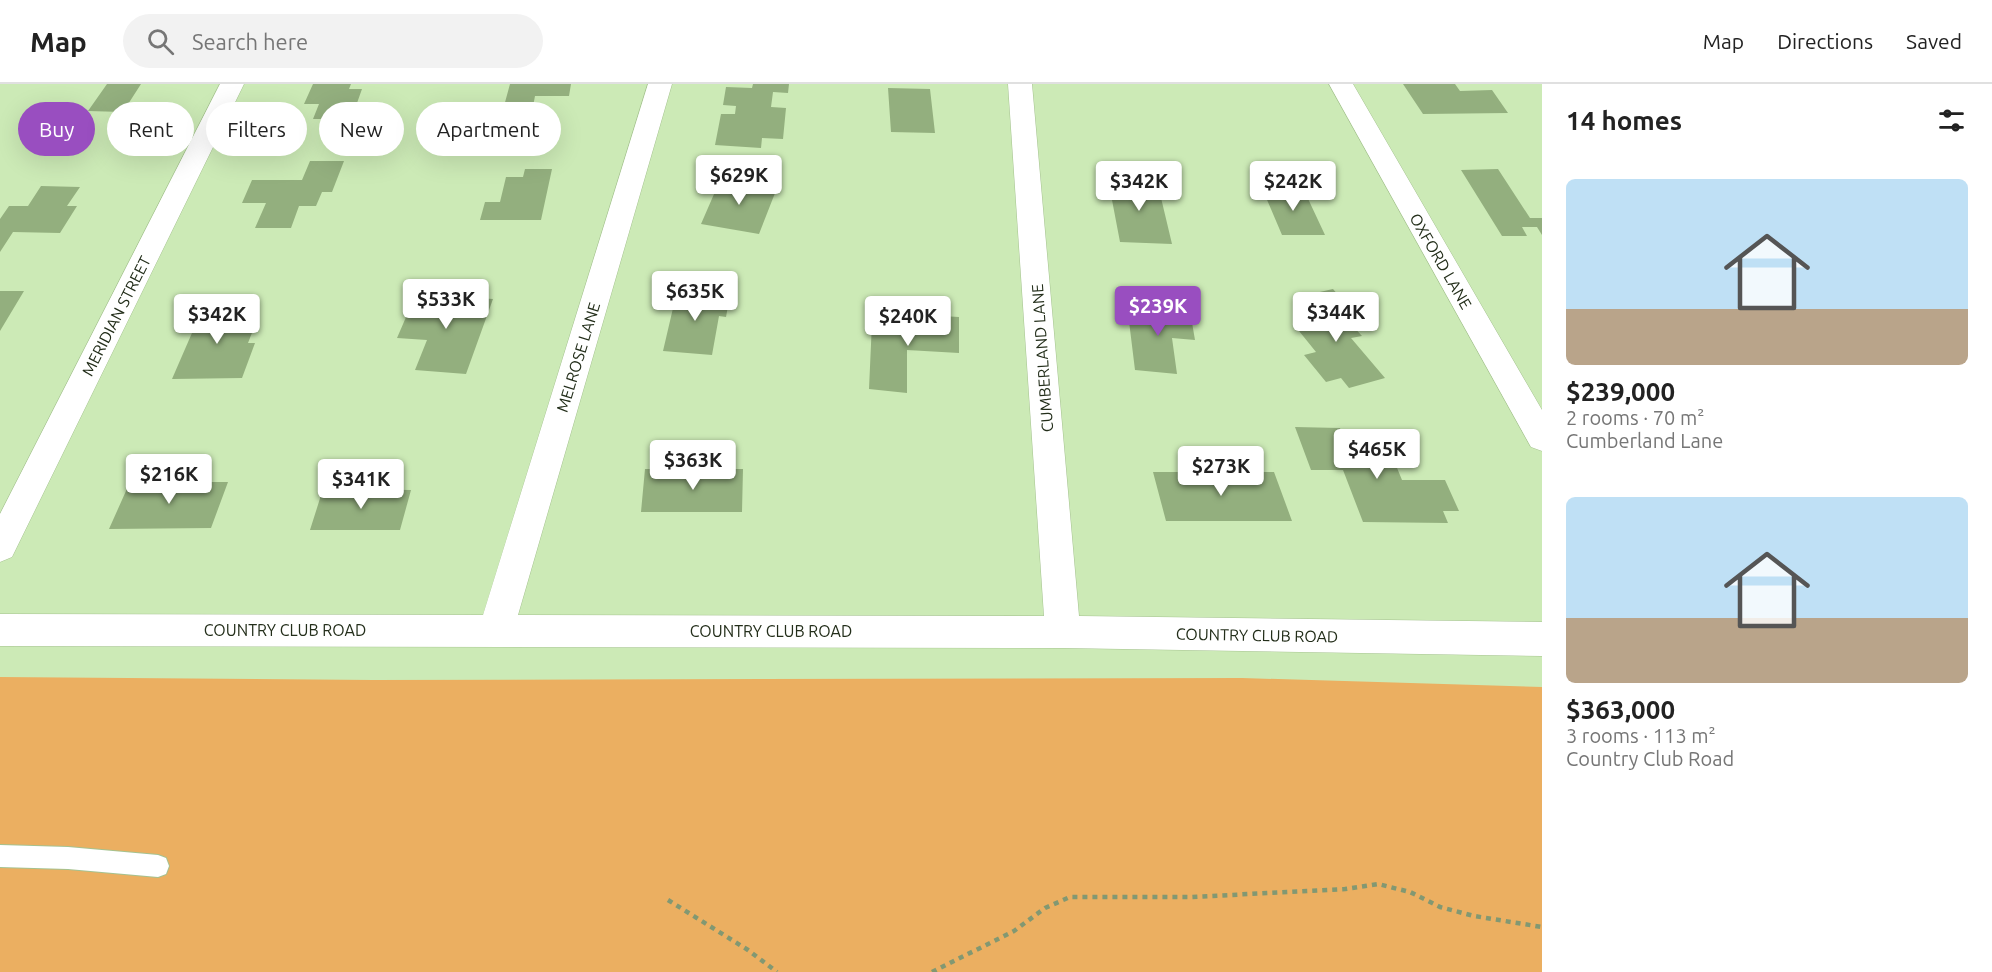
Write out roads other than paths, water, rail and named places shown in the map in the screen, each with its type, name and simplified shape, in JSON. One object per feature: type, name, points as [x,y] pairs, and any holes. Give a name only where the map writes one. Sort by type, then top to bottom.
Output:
[{"type":"street","name":"MERIDIAN STREET","points":[[0,547],[232,84]]},
{"type":"street","name":"MELROSE LANE","points":[[496,631],[660,84]]},
{"type":"street","name":"CUMBERLAND LANE","points":[[1020,84],[1063,632]]},
{"type":"street","name":"OXFORD LANE","points":[[1341,84],[1542,438]]},
{"type":"street","name":"COUNTRY CLUB ROAD","points":[[0,630],[1063,632],[1542,639]]},
{"type":"lane","points":[[0,856],[68,858],[158,866]]}]
